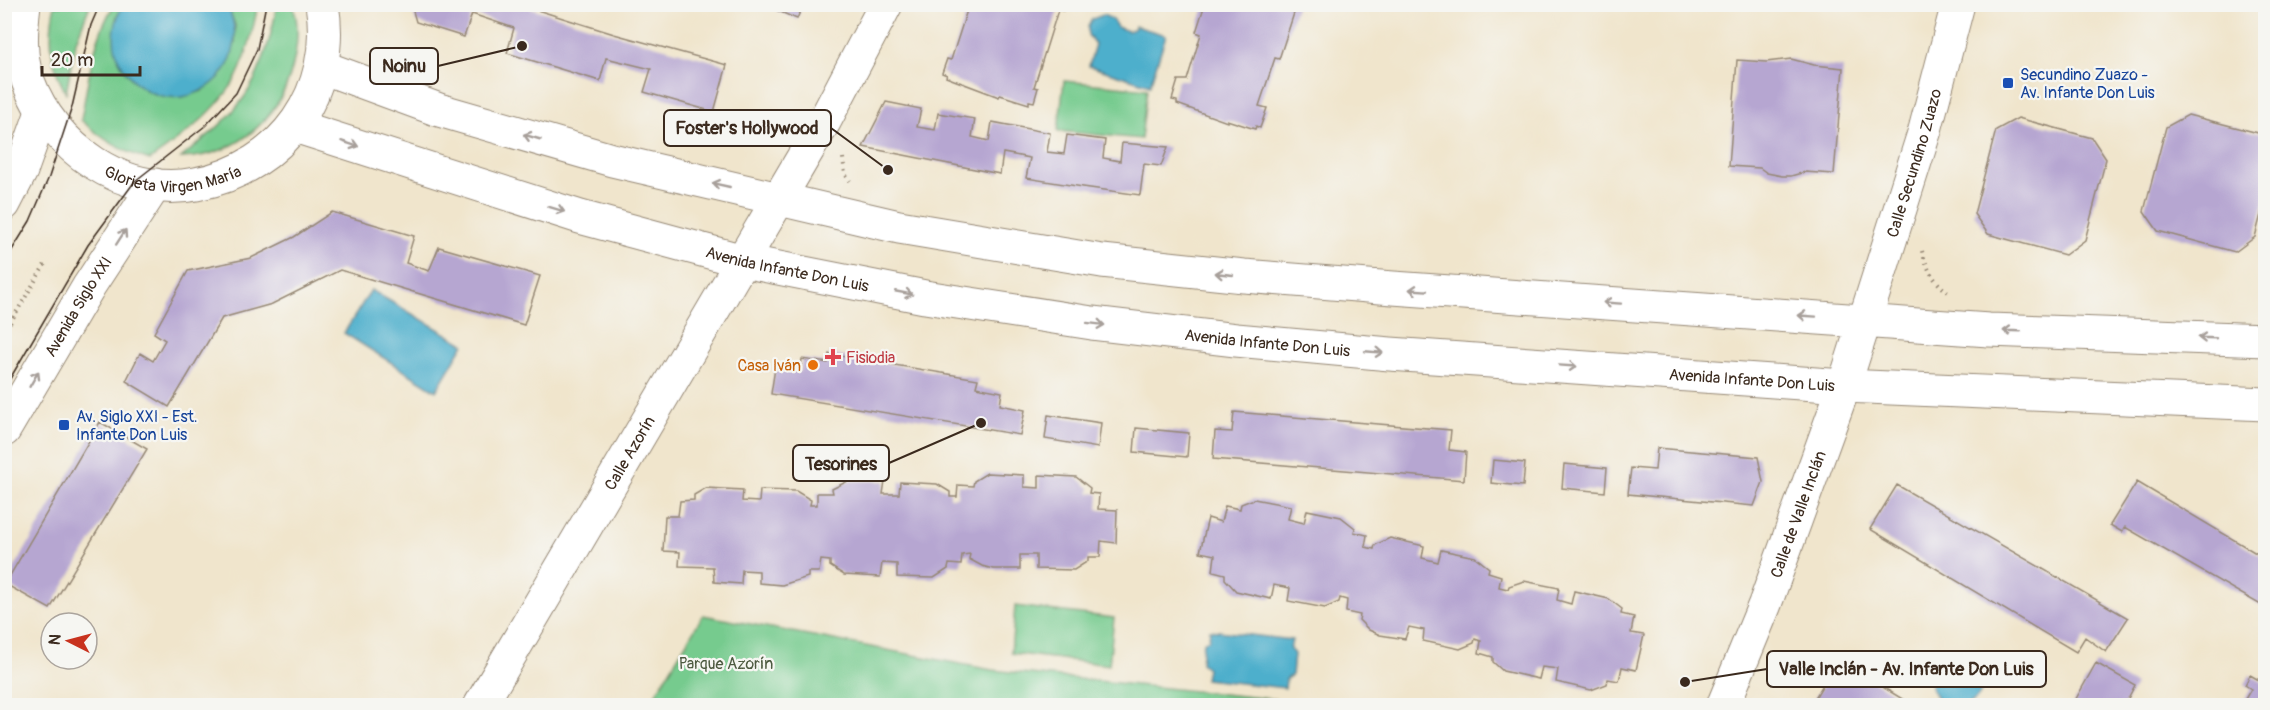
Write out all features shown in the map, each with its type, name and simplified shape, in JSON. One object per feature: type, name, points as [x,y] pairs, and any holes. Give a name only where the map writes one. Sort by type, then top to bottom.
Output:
[{"type":"street","name":"Glorieta Virgen María","points":[[22,5],[21,44],[27,79],[42,112],[62,139],[96,165],[135,182],[155,185],[195,185],[233,174],[267,154],[295,126],[312,98],[322,67],[326,27],[322,4]]},
{"type":"street","name":"Calle Azorín","points":[[480,705],[824,122],[886,4]]},
{"type":"street","name":"Calle Secundino Zuazo","points":[[1865,320],[1925,130],[1958,4]]},
{"type":"street","points":[[322,67],[439,110],[612,160],[899,227],[1102,261],[1393,288],[1989,330],[2265,340]]},
{"type":"street","points":[[4,204],[21,171],[42,112]]},
{"type":"street","name":"Avenida Infante Don Luis","points":[[295,126],[580,217],[743,261],[925,297],[1092,323],[1225,339],[1390,354],[1844,386],[2265,404]]},
{"type":"street","name":"Avenida Siglo XXI","points":[[4,430],[89,286],[155,185]]},
{"type":"street","name":"Calle de Valle Inclán","points":[[1723,705],[1765,604],[1844,386],[1865,320]]},
{"type":"path","points":[[4,333],[47,261]]},
{"type":"green space","points":[[55,5],[90,5],[76,41],[66,93],[57,72],[52,50]]},
{"type":"green space","points":[[114,5],[123,5],[116,19],[162,96],[182,97],[202,91],[235,44],[235,25],[227,5],[258,5],[244,59],[230,88],[210,112],[150,160],[113,144],[81,120],[96,46]]},
{"type":"green space","points":[[277,5],[293,5],[297,30],[297,43],[290,76],[281,96],[257,128],[241,140],[203,155],[181,158],[226,119],[247,93],[264,57]]},
{"type":"green space","points":[[1064,81],[1147,89],[1141,139],[1058,131]]},
{"type":"green space","points":[[1015,606],[1114,618],[1109,665],[1011,653]]},
{"type":"green space","name":"Parque Azorín","points":[[703,615],[992,670],[1329,705],[649,705]]},
{"type":"water","points":[[123,4],[227,5],[235,32],[232,55],[221,75],[204,89],[184,97],[162,96],[140,86],[122,66],[114,43],[115,27]]},
{"type":"water","points":[[1103,15],[1112,19],[1117,27],[1128,31],[1134,29],[1135,26],[1166,35],[1150,85],[1089,66],[1095,44],[1088,35],[1088,27],[1092,19]]},
{"type":"water","points":[[371,290],[464,344],[436,391],[344,333]]},
{"type":"water","points":[[1210,630],[1292,640],[1290,649],[1294,654],[1292,675],[1286,679],[1285,688],[1205,679],[1207,668],[1201,663],[1203,643],[1209,639]]},
{"type":"water","points":[[1957,655],[1967,657],[1975,663],[1981,671],[1983,681],[1981,691],[1975,699],[1967,705],[1957,707],[1947,705],[1939,699],[1933,691],[1931,681],[1933,671],[1939,663],[1947,657]]},
{"type":"building","points":[[411,4],[518,4],[614,34],[727,65],[714,112],[644,92],[651,69],[606,58],[600,81],[507,53],[514,28],[472,14],[464,37],[416,22]]},
{"type":"building","points":[[762,4],[803,4],[797,19]]},
{"type":"building","points":[[969,4],[1065,4],[1063,11],[1058,10],[1034,87],[1038,88],[1034,102],[1029,101],[1029,104],[1000,95],[999,97],[946,77],[947,75],[942,73],[947,59],[951,60]]},
{"type":"building","points":[[1205,4],[1297,4],[1279,59],[1275,58],[1259,106],[1267,108],[1260,128],[1256,126],[1255,129],[1227,120],[1227,122],[1177,104],[1177,101],[1172,100],[1178,80],[1187,80],[1201,34],[1196,32]]},
{"type":"building","points":[[1791,59],[1814,65],[1843,68],[1834,174],[1805,172],[1782,176],[1767,173],[1760,168],[1729,166],[1737,60],[1766,62]]},
{"type":"building","points":[[886,102],[921,109],[917,127],[935,130],[938,113],[975,119],[972,137],[989,141],[992,122],[1050,133],[1047,152],[1064,154],[1067,135],[1105,140],[1103,158],[1120,161],[1122,143],[1168,147],[1161,166],[1144,164],[1140,195],[1026,178],[1030,158],[1003,153],[1000,174],[863,147]]},
{"type":"building","points":[[2188,115],[2262,134],[2266,140],[2266,196],[2255,237],[2235,252],[2158,231],[2144,211],[2166,127]]},
{"type":"building","points":[[2018,118],[2092,138],[2106,159],[2085,240],[2065,255],[1988,234],[1974,214],[1996,130]]},
{"type":"building","points":[[332,212],[414,236],[406,263],[429,271],[439,247],[540,276],[524,325],[340,270],[272,304],[222,318],[169,407],[126,381],[140,353],[153,361],[165,340],[154,333],[188,271],[251,258],[294,237]]},
{"type":"building","points":[[829,354],[978,379],[976,387],[1002,392],[1000,405],[1025,410],[1020,435],[771,394],[775,368],[800,372],[802,359],[828,363]]},
{"type":"building","points":[[1234,412],[1451,430],[1449,450],[1466,452],[1464,480],[1213,459],[1215,431],[1232,432]]},
{"type":"building","points":[[1048,415],[1101,423],[1098,448],[1045,439]]},
{"type":"building","points":[[100,422],[147,449],[50,609],[5,584]]},
{"type":"building","points":[[1136,428],[1189,433],[1187,457],[1134,452]]},
{"type":"building","points":[[1657,448],[1758,457],[1763,482],[1754,506],[1628,494],[1631,468],[1655,470]]},
{"type":"building","points":[[1493,460],[1525,463],[1523,486],[1491,483]]},
{"type":"building","points":[[1564,464],[1607,468],[1605,492],[1562,488]]},
{"type":"building","points":[[987,473],[1024,475],[1024,487],[1039,488],[1039,475],[1076,477],[1090,488],[1089,493],[1099,494],[1098,509],[1117,510],[1116,543],[1101,541],[1100,557],[1088,557],[1088,561],[1074,570],[1036,569],[1036,555],[1020,555],[1020,569],[993,569],[969,559],[970,554],[962,555],[961,565],[949,564],[948,569],[934,578],[897,577],[897,564],[882,563],[880,577],[844,575],[830,566],[830,561],[821,560],[819,572],[808,572],[808,577],[782,585],[759,583],[759,571],[742,570],[741,584],[714,582],[713,567],[679,566],[680,552],[663,551],[665,516],[678,516],[680,501],[694,500],[694,495],[706,488],[743,490],[742,501],[759,502],[760,490],[796,491],[811,500],[810,505],[817,505],[817,493],[833,493],[832,489],[848,481],[885,481],[883,494],[899,494],[900,482],[937,484],[950,492],[950,497],[957,497],[958,485],[973,486],[974,481]]},
{"type":"building","points":[[2137,482],[2266,559],[2266,608],[2125,527],[2122,532],[2110,525]]},
{"type":"building","points":[[1897,485],[2128,618],[2106,652],[2085,637],[2076,652],[1870,529]]},
{"type":"building","points":[[1254,499],[1291,506],[1288,519],[1304,523],[1307,510],[1341,517],[1355,528],[1354,532],[1367,535],[1365,547],[1374,549],[1375,545],[1390,538],[1424,546],[1422,558],[1438,562],[1441,550],[1475,557],[1489,568],[1488,572],[1501,576],[1499,587],[1508,589],[1509,586],[1524,581],[1559,588],[1557,600],[1571,604],[1574,591],[1609,599],[1622,609],[1621,614],[1634,617],[1631,633],[1644,635],[1636,670],[1622,667],[1619,681],[1608,679],[1607,684],[1591,690],[1556,682],[1558,669],[1542,667],[1539,679],[1503,671],[1493,662],[1493,657],[1479,653],[1481,641],[1475,639],[1474,643],[1460,649],[1423,641],[1424,630],[1409,627],[1405,639],[1380,635],[1369,630],[1359,620],[1360,615],[1346,612],[1347,600],[1340,598],[1339,602],[1325,608],[1288,601],[1290,588],[1274,585],[1271,599],[1236,591],[1225,579],[1225,574],[1213,571],[1215,555],[1200,552],[1208,518],[1221,522],[1225,506],[1240,509],[1241,504]]},
{"type":"building","points":[[1838,660],[1914,706],[1810,706]]},
{"type":"building","points":[[2096,663],[2135,685],[2124,706],[2072,706]]},
{"type":"building","points":[[2250,675],[2266,684],[2266,706],[2241,706],[2251,689],[2245,685]]},
{"type":"tram line","points":[[4,263],[30,221],[49,177],[72,107],[91,25],[100,4]]},
{"type":"tram line","points":[[4,389],[88,245],[135,181],[205,126],[236,93],[257,49],[266,4]]},
{"type":"place","name":"Noinu","points":[[522,46]]},
{"type":"place","name":"Secundino Zuazo - Av. Infante Don Luis","points":[[2008,83]]},
{"type":"place","name":"Foster's Hollywood","points":[[888,170]]},
{"type":"place","name":"Fisiodia","points":[[833,357]]},
{"type":"place","name":"Casa Iván","points":[[813,365]]},
{"type":"place","name":"Tesorines","points":[[981,423]]},
{"type":"place","name":"Av. Siglo XXI - Est. Infante Don Luis","points":[[64,425]]},
{"type":"place","name":"Valle Inclán - Av. Infante Don Luis","points":[[1685,682]]}]
